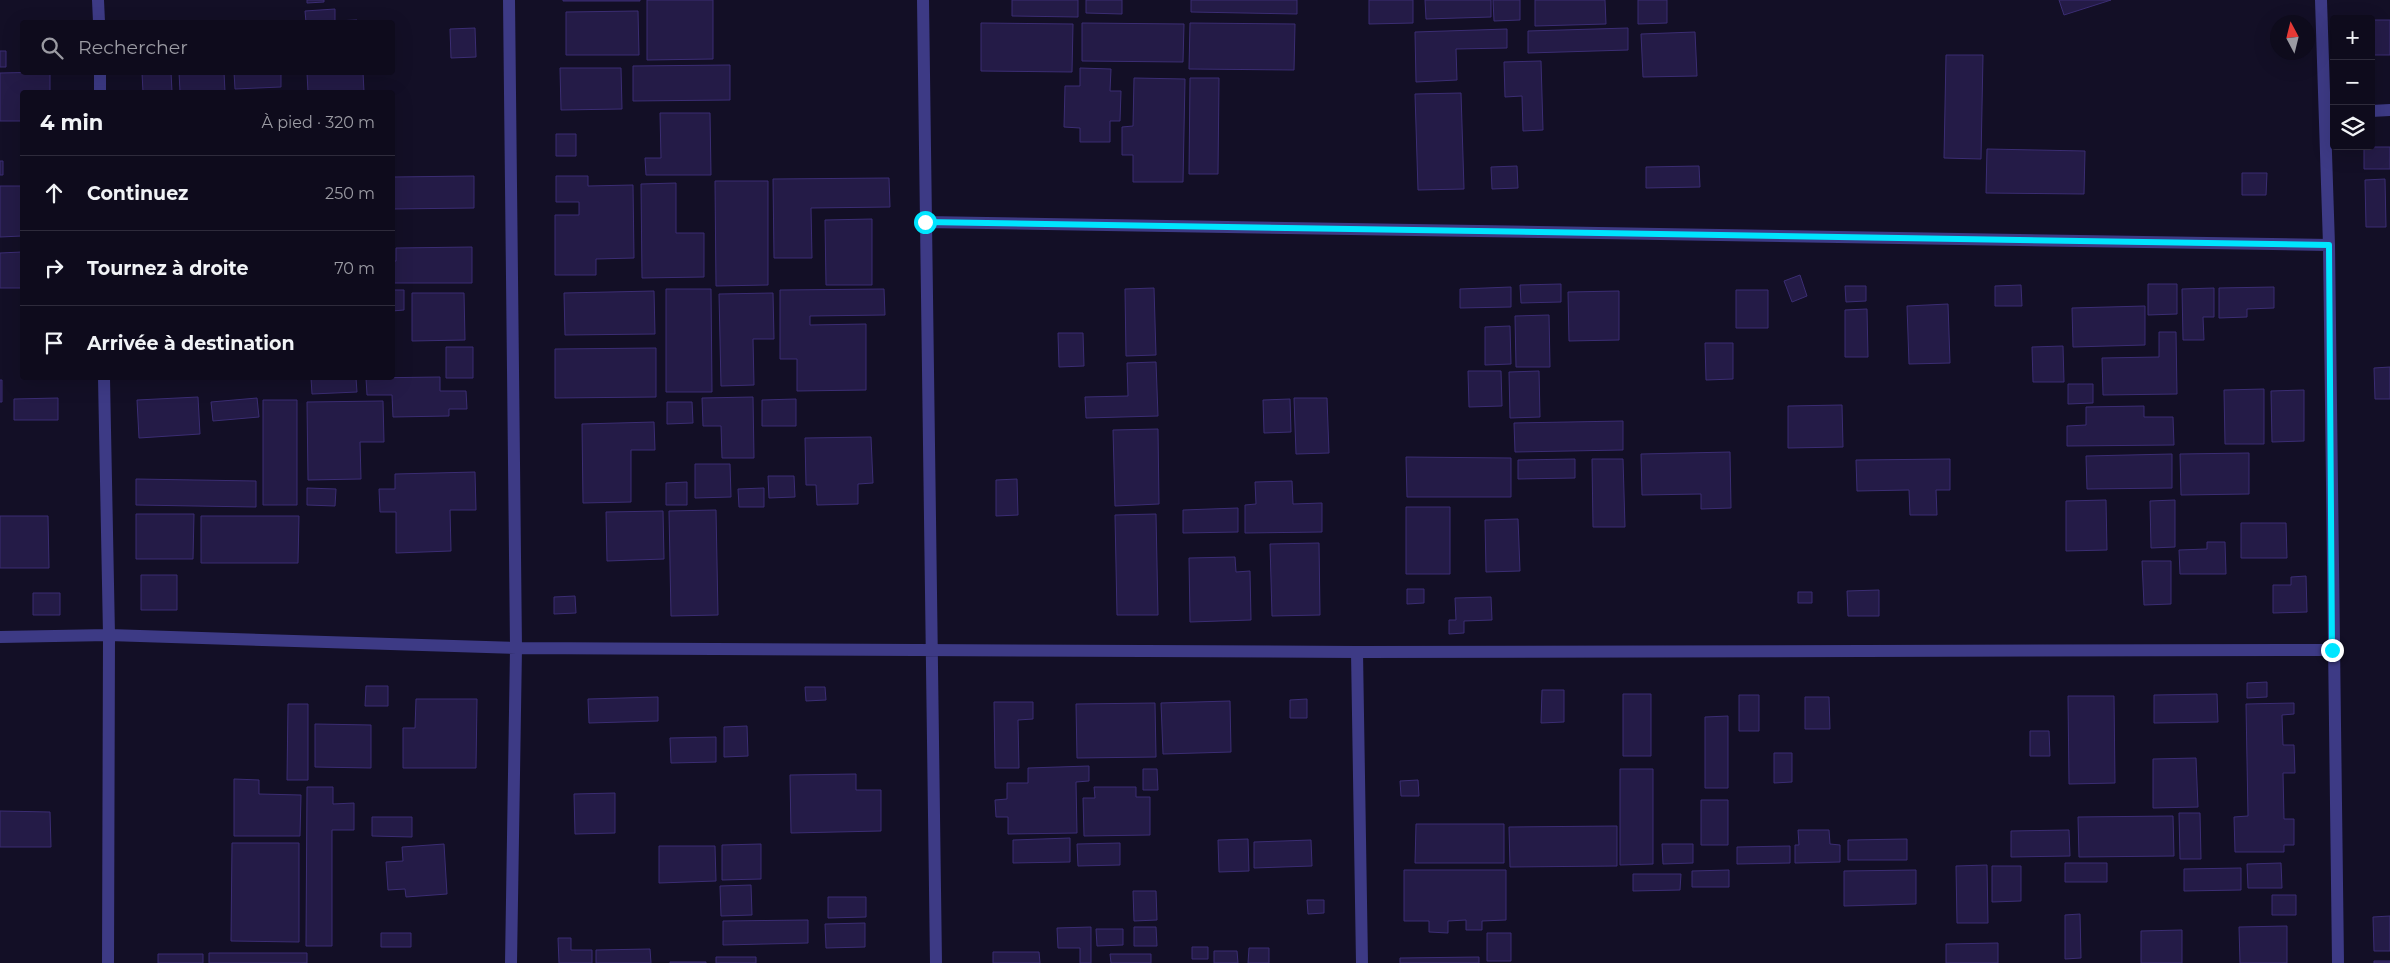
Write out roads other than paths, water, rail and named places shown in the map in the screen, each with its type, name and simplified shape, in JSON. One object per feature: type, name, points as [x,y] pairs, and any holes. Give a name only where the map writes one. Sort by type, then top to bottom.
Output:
[{"type":"street","points":[[98,0],[99,20]]},
{"type":"street","points":[[509,0],[516,648],[511,963]]},
{"type":"street","points":[[923,0],[936,963]]},
{"type":"street","points":[[2321,0],[2328,111],[2332,650],[2338,963]]},
{"type":"street","points":[[100,75],[100,90]]},
{"type":"street","points":[[2375,111],[2390,110]]},
{"type":"street","points":[[925,222],[2329,245]]},
{"type":"street","points":[[104,380],[109,635],[108,963]]},
{"type":"street","points":[[0,637],[109,635],[516,648],[1357,652],[2332,650]]},
{"type":"street","points":[[1357,652],[1362,963]]}]
